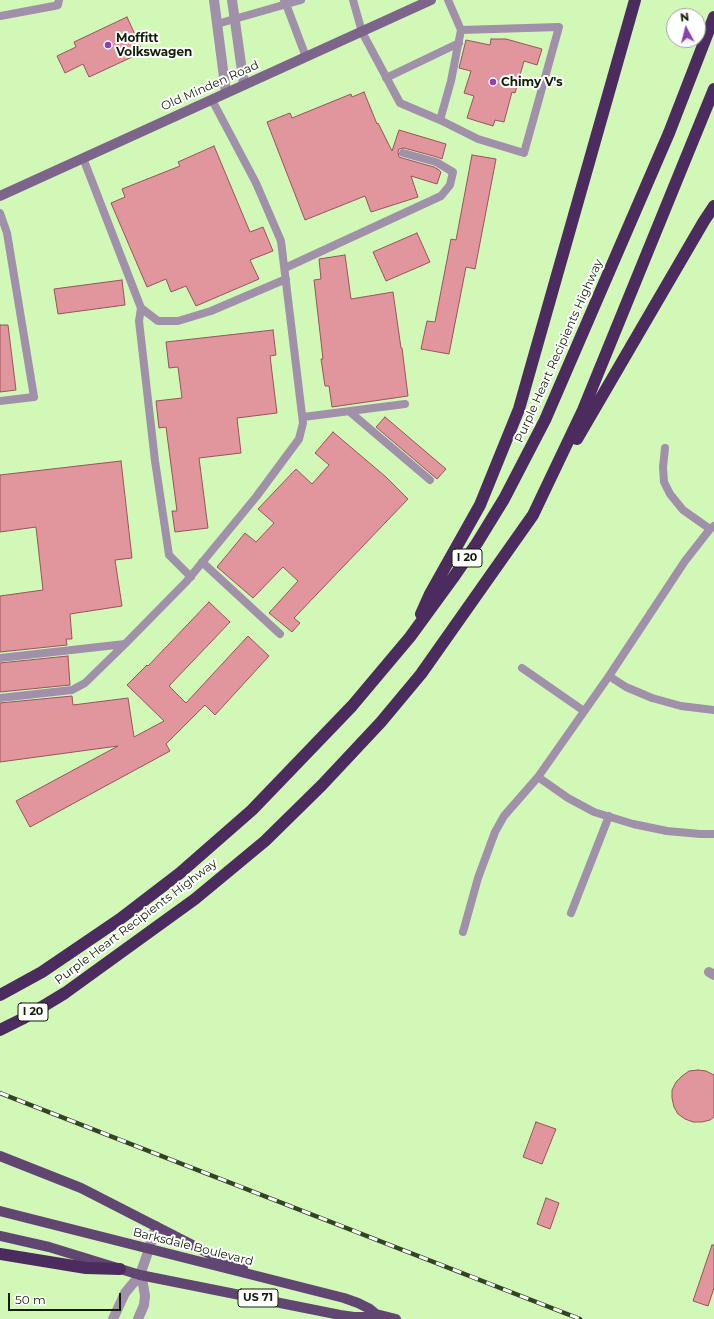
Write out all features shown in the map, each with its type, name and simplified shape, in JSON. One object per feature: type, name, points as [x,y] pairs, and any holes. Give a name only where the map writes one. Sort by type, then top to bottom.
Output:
[{"type":"highway","points":[[410,637],[430,594],[480,505],[519,409],[635,0]]},
{"type":"highway","name":"Purple Heart Recipients Highway","points":[[0,995],[42,972],[120,919],[180,873],[252,810],[352,706],[410,637],[477,543],[504,499],[545,420],[660,154],[714,17]]},
{"type":"highway","name":"Purple Heart Recipients Highway","points":[[0,1030],[22,1019],[65,993],[195,899],[265,841],[322,785],[381,722],[421,674],[533,515],[586,403],[714,89]]},
{"type":"highway","points":[[533,515],[714,206]]},
{"type":"highway","name":"US 71","points":[[0,1254],[86,1268],[120,1270]]},
{"type":"main road","name":"Old Minden Road","points":[[0,196],[431,0]]},
{"type":"main road","points":[[0,1156],[81,1188],[208,1253],[289,1284]]},
{"type":"main road","name":"Barksdale Boulevard","points":[[0,1211],[344,1298],[358,1303],[376,1314]]},
{"type":"main road","name":"Barksdale Boulevard","points":[[0,1236],[49,1247],[140,1275],[340,1315],[360,1317],[376,1314],[396,1319]]},
{"type":"street","points":[[214,0],[226,93]]},
{"type":"street","points":[[232,0],[244,85]]},
{"type":"street","points":[[113,1319],[125,1293],[140,1275],[156,1226]]},
{"type":"street","points":[[138,1319],[144,1305],[145,1296],[140,1275]]},
{"type":"lane","points":[[0,16],[58,5],[59,0]]},
{"type":"lane","points":[[217,24],[285,2],[301,0]]},
{"type":"lane","points":[[353,0],[362,32],[400,103],[440,120],[478,139],[524,154],[559,27],[461,30]]},
{"type":"lane","points":[[440,120],[451,81],[461,30],[448,0]]},
{"type":"lane","points":[[285,2],[306,57]]},
{"type":"lane","points":[[386,78],[458,43]]},
{"type":"lane","points":[[0,698],[72,690],[85,683],[191,577],[256,497],[299,439],[303,423],[281,241],[256,184],[212,100]]},
{"type":"lane","points":[[285,268],[441,196],[450,185],[453,172],[436,162],[403,153]]},
{"type":"lane","points":[[83,158],[141,308],[139,321],[155,461],[169,554],[191,577]]},
{"type":"lane","points":[[0,213],[7,233],[34,397],[0,401]]},
{"type":"lane","points":[[141,308],[158,321],[178,321],[211,311],[286,279]]},
{"type":"lane","points":[[302,417],[405,404]]},
{"type":"lane","points":[[350,412],[430,480]]},
{"type":"lane","points":[[463,932],[478,878],[495,832],[504,816],[538,777],[609,676],[685,561],[712,528],[683,510],[670,494],[664,482],[663,467],[665,448]]},
{"type":"lane","points":[[202,562],[280,634]]},
{"type":"lane","points":[[0,658],[125,644]]},
{"type":"lane","points":[[522,668],[584,711]]},
{"type":"lane","points":[[609,676],[626,687],[652,698],[681,706],[714,710]]},
{"type":"lane","points":[[538,777],[568,798],[594,812],[633,824],[667,832],[714,834]]},
{"type":"lane","points":[[571,913],[609,816]]},
{"type":"building","name":"Moffitt Volkswagen","points":[[127,17],[143,52],[89,77],[83,64],[65,73],[57,56],[76,47],[74,42]]},
{"type":"building","name":"Chimy V's","points":[[491,39],[506,39],[542,49],[537,65],[524,61],[515,93],[512,92],[504,122],[495,120],[493,126],[467,118],[474,96],[464,93],[471,71],[459,68],[466,40],[490,45]]},
{"type":"building","points":[[364,92],[377,124],[378,123],[392,151],[399,130],[446,144],[442,159],[404,148],[399,149],[398,152],[399,157],[434,167],[439,170],[441,172],[437,184],[411,176],[418,197],[371,212],[365,196],[305,220],[267,122],[290,113],[292,118],[351,94],[352,97]]},
{"type":"building","points":[[214,146],[250,232],[263,227],[273,251],[250,260],[259,279],[196,306],[186,286],[171,292],[166,279],[147,287],[111,203],[125,197],[122,189],[180,166],[178,162]]},
{"type":"building","points":[[472,155],[496,159],[475,269],[466,267],[449,354],[421,349],[427,321],[435,322],[451,239],[456,240]]},
{"type":"building","points":[[417,233],[430,262],[386,281],[373,252]]},
{"type":"building","points":[[345,255],[351,299],[393,292],[408,396],[332,407],[329,386],[325,386],[321,359],[323,359],[314,280],[321,279],[319,259]]},
{"type":"building","points":[[122,280],[125,305],[58,314],[54,289]]},
{"type":"building","points":[[0,325],[8,325],[16,390],[0,392]]},
{"type":"building","points":[[273,330],[276,355],[270,356],[277,413],[237,418],[241,453],[199,458],[208,528],[175,532],[172,511],[177,511],[166,427],[159,428],[156,401],[182,398],[178,367],[169,368],[166,342]]},
{"type":"building","points":[[385,417],[446,469],[437,479],[376,427]]},
{"type":"building","points":[[333,432],[386,477],[408,499],[294,618],[300,623],[292,632],[269,613],[298,581],[283,567],[253,598],[217,567],[245,533],[256,542],[274,523],[258,509],[296,469],[312,484],[329,465],[315,453]]},
{"type":"building","points":[[121,461],[132,558],[115,560],[122,606],[70,614],[72,639],[66,639],[67,645],[0,652],[0,596],[43,590],[36,527],[0,532],[0,475]]},
{"type":"building","points":[[209,602],[230,622],[169,686],[186,703],[248,636],[269,656],[215,715],[205,705],[166,744],[170,751],[30,827],[16,801],[118,746],[0,762],[0,703],[72,696],[73,705],[128,698],[134,737],[164,721],[127,685],[147,665],[148,666]]},
{"type":"building","points":[[68,656],[70,685],[0,692],[0,663]]},
{"type":"building","points":[[689,1071],[706,1071],[714,1075],[714,1117],[710,1120],[702,1122],[693,1122],[678,1114],[674,1107],[672,1090],[676,1082],[682,1076]]},
{"type":"building","points":[[536,1122],[556,1129],[542,1164],[523,1157]]},
{"type":"building","points":[[546,1198],[559,1203],[550,1229],[537,1224]]},
{"type":"building","points":[[712,1245],[714,1245],[714,1288],[708,1306],[693,1301]]},
{"type":"railway","points":[[0,1093],[580,1319]]},
{"type":"place","name":"Moffitt Volkswagen","points":[[108,45]]},
{"type":"place","name":"Chimy V's","points":[[493,82]]}]
